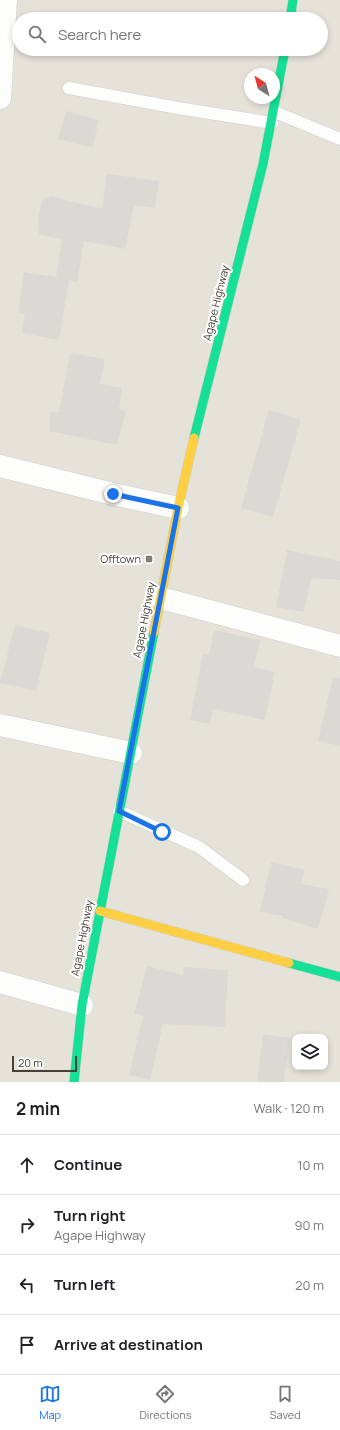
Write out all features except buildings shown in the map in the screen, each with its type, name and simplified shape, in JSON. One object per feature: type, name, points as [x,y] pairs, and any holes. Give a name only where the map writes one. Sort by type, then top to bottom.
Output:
[{"type":"street","points":[[0,98],[6,0]]},
{"type":"street","points":[[291,12],[293,0]]},
{"type":"street","name":"Agape Highway","points":[[74,1082],[82,1005],[178,508],[273,117],[284,56]]},
{"type":"street","points":[[0,466],[113,494],[178,508]]},
{"type":"street","points":[[161,598],[340,646]]},
{"type":"street","points":[[0,725],[130,753]]},
{"type":"street","points":[[100,911],[340,977]]},
{"type":"street","points":[[0,982],[82,1005]]},
{"type":"lane","points":[[69,88],[178,108],[273,117],[340,139]]},
{"type":"lane","points":[[119,811],[199,847],[243,880]]},
{"type":"shaded area","points":[[0,0],[340,0],[340,1082],[0,1082]]},
{"type":"traffic: fast","points":[[291,12],[293,0]]},
{"type":"traffic: fast","points":[[194,438],[263,164],[284,56]]},
{"type":"traffic: fast","points":[[74,1082],[82,1005],[154,632]]},
{"type":"traffic: fast","points":[[289,963],[340,977]]},
{"type":"traffic: slow","points":[[154,632],[178,508],[194,438]]},
{"type":"traffic: slow","points":[[100,911],[289,963]]},
{"type":"place","name":"Offtown","points":[[149,559]]},
{"type":"route","points":[[113,494],[178,508],[119,811],[162,832]]}]
